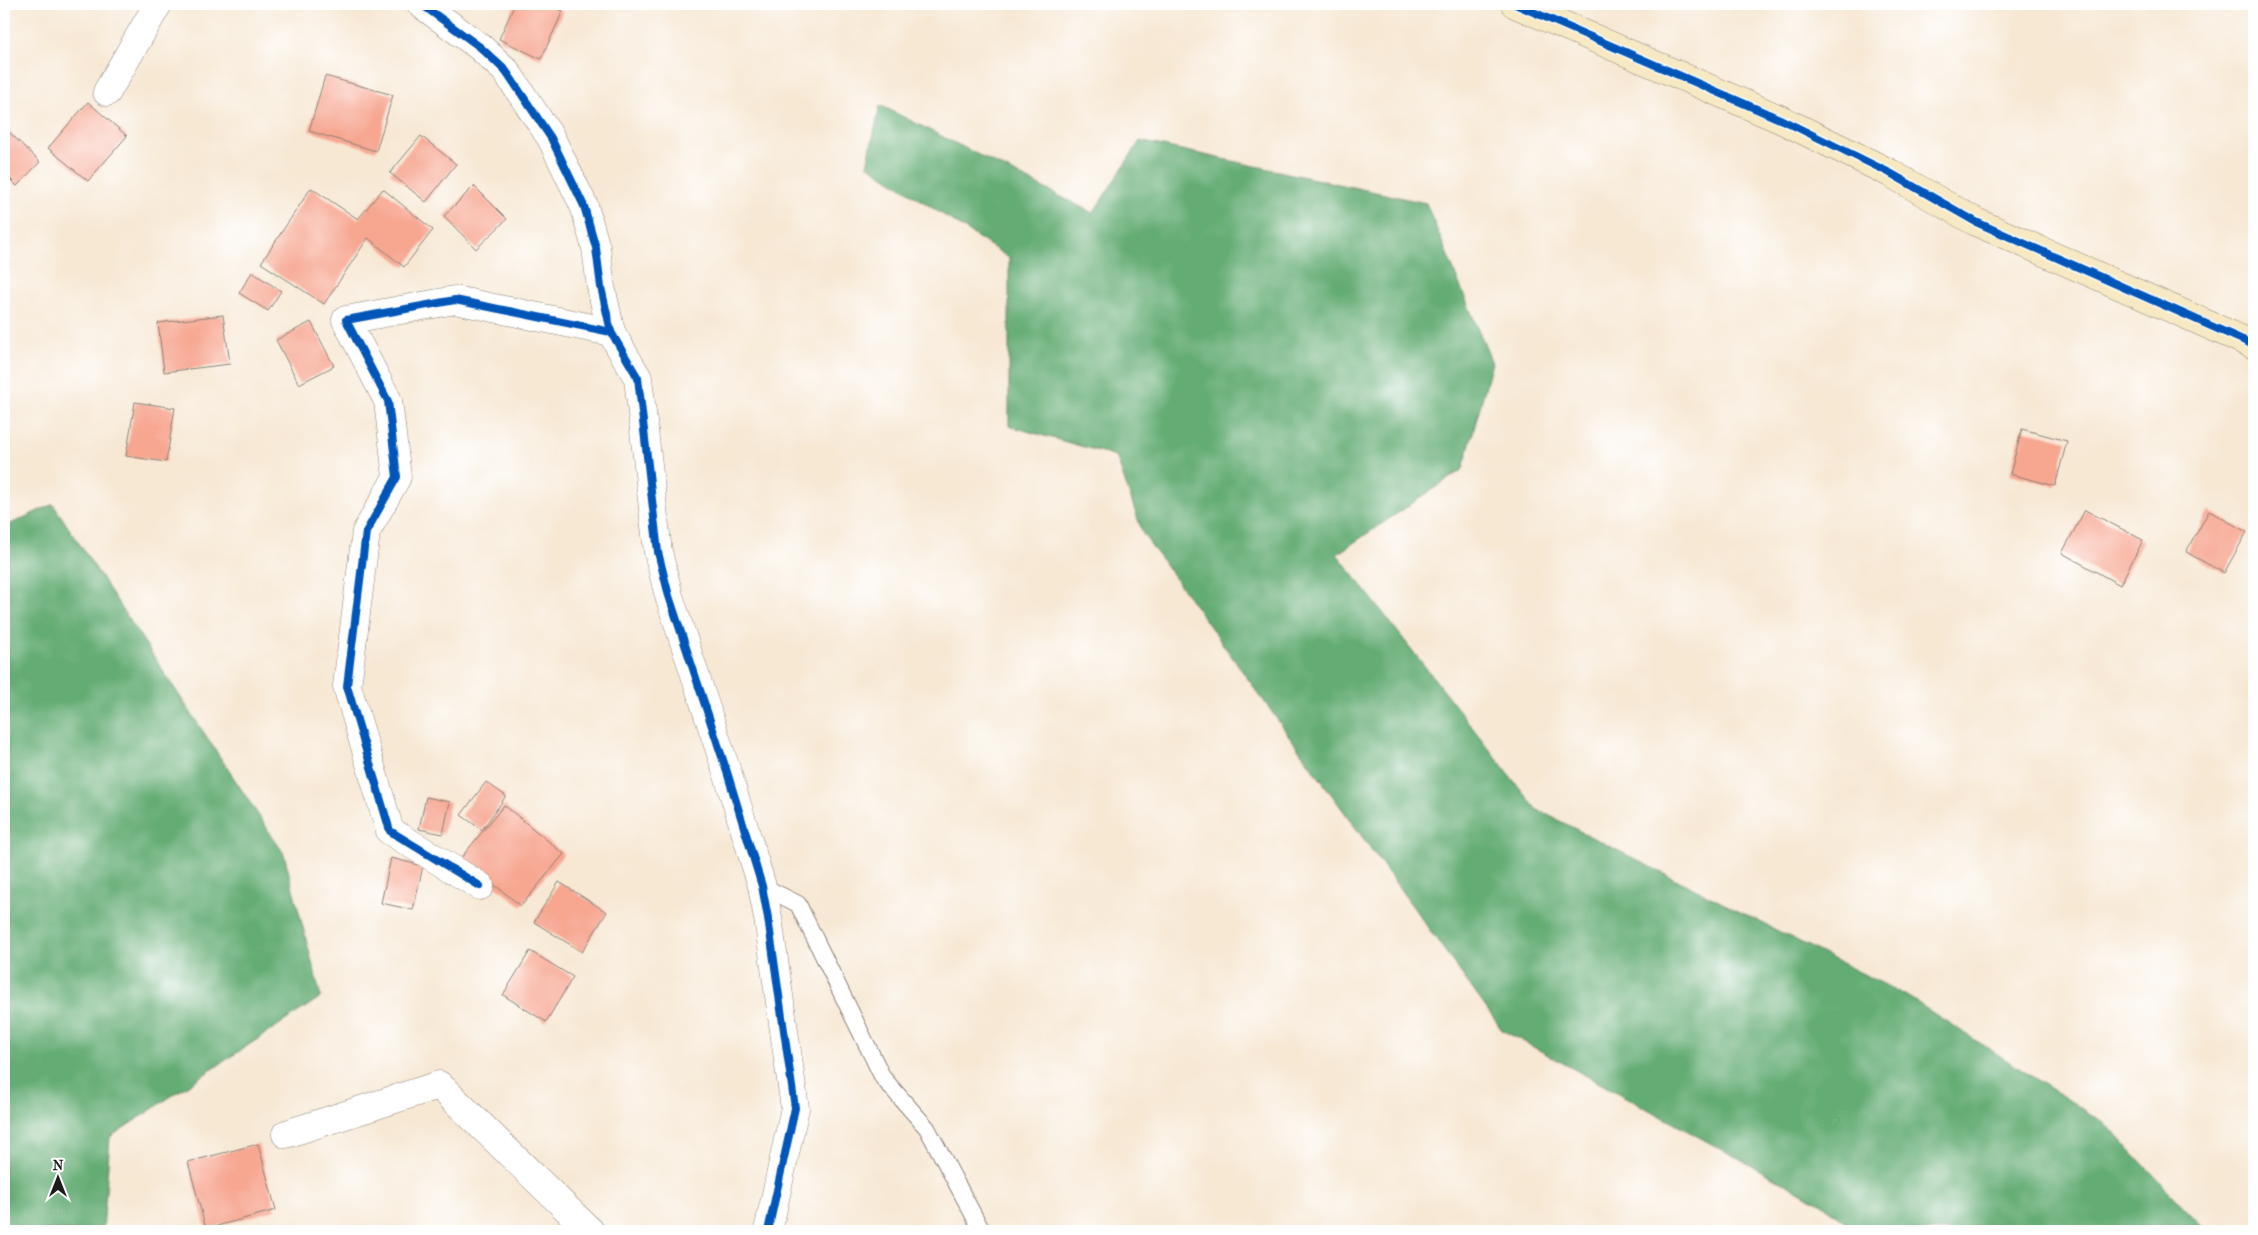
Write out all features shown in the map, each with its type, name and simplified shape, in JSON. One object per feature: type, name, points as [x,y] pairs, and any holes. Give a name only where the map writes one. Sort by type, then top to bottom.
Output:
[{"type":"street","points":[[107,92],[158,4]]},
{"type":"street","points":[[421,4],[480,47],[506,71],[551,138],[584,206],[596,248],[600,287],[610,332],[638,378],[658,552],[669,596],[762,886],[795,1108],[768,1231]]},
{"type":"street","points":[[1515,4],[1782,120],[1890,173],[1976,222],[2254,344]]},
{"type":"street","points":[[480,886],[390,832],[347,686],[366,532],[397,477],[388,401],[346,320],[455,300],[610,332]]},
{"type":"street","points":[[286,1134],[439,1084],[590,1231]]},
{"type":"lane","points":[[762,886],[798,904],[883,1078],[927,1128],[982,1231]]},
{"type":"green space","points":[[880,105],[1093,213],[1140,141],[1426,203],[1492,363],[1463,469],[1337,554],[1536,809],[1905,995],[2103,1122],[2207,1231],[1857,1231],[1822,1204],[1502,1030],[1143,534],[1116,456],[1009,426],[1009,258],[867,165]]},
{"type":"green space","points":[[53,504],[284,854],[321,997],[110,1137],[103,1231],[4,1231],[4,527]]},
{"type":"building","points":[[515,4],[547,4],[563,11],[541,59],[499,39]]},
{"type":"building","points":[[325,76],[393,95],[376,151],[309,131]]},
{"type":"building","points":[[88,102],[127,136],[88,181],[48,148]]},
{"type":"building","points":[[4,127],[40,162],[17,186],[4,173]]},
{"type":"building","points":[[421,136],[456,164],[426,202],[390,173]]},
{"type":"building","points":[[474,186],[507,219],[476,249],[444,216]]},
{"type":"building","points":[[311,188],[358,219],[383,189],[433,230],[404,267],[368,238],[324,304],[261,263]]},
{"type":"building","points":[[252,272],[281,291],[268,311],[239,293]]},
{"type":"building","points":[[223,315],[230,364],[164,372],[158,323]]},
{"type":"building","points":[[311,322],[334,366],[299,384],[276,340]]},
{"type":"building","points":[[135,402],[175,408],[166,462],[126,456]]},
{"type":"building","points":[[2022,429],[2067,441],[2055,486],[2010,474]]},
{"type":"building","points":[[2085,510],[2143,540],[2120,585],[2062,553]]},
{"type":"building","points":[[2209,511],[2247,532],[2224,573],[2186,552]]},
{"type":"building","points":[[486,782],[506,796],[482,830],[461,815]]},
{"type":"building","points":[[426,797],[450,802],[443,834],[419,829]]},
{"type":"building","points":[[504,805],[564,854],[521,906],[461,858]]},
{"type":"building","points":[[391,858],[423,866],[413,910],[381,903]]},
{"type":"building","points":[[559,882],[607,912],[582,952],[534,922]]},
{"type":"building","points":[[530,951],[573,977],[546,1022],[503,995]]},
{"type":"building","points":[[258,1144],[276,1210],[206,1229],[188,1162]]},
{"type":"cycle path","points":[[421,4],[480,47],[506,71],[551,138],[584,206],[596,248],[601,287],[611,332],[638,378],[658,552],[669,596],[762,886],[768,918],[795,1108],[768,1231]]},
{"type":"cycle path","points":[[1515,4],[1782,120],[1890,173],[1976,222],[2254,345]]},
{"type":"cycle path","points":[[480,886],[390,831],[347,686],[366,532],[397,477],[388,401],[346,320],[455,300],[611,332]]}]
